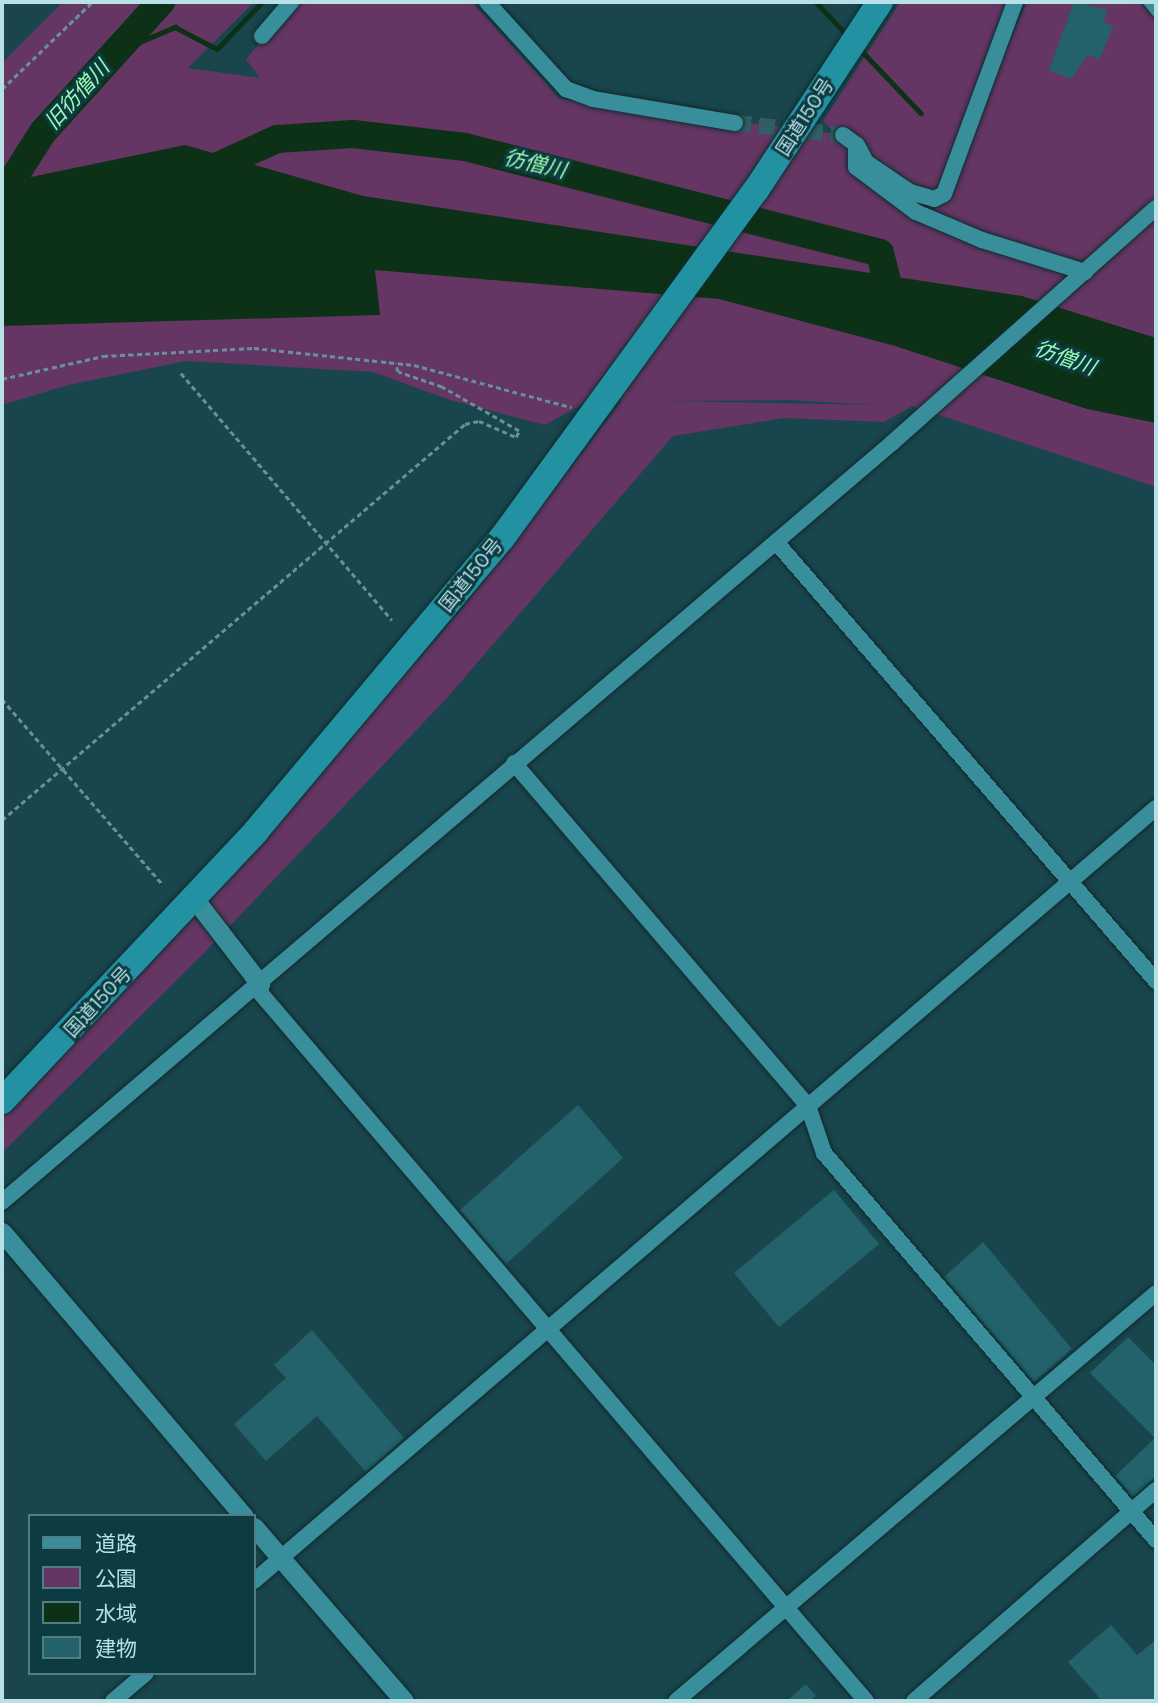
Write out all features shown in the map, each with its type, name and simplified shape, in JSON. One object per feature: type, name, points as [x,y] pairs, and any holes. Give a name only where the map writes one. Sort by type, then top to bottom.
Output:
[{"type":"highway","name":"国道150号","points":[[2,1101],[193,897],[407,655],[614,390],[757,190],[880,2]]},
{"type":"street","points":[[262,36],[290,2]]},
{"type":"street","points":[[487,2],[566,89],[593,100],[734,123]]},
{"type":"street","points":[[843,135],[857,145],[866,162],[910,192],[934,200],[944,194],[1016,2]]},
{"type":"street","points":[[857,145],[856,167],[916,212],[982,240],[1085,272]]},
{"type":"street","points":[[2,1202],[921,418],[1156,208]]},
{"type":"street","points":[[776,542],[1156,981]]},
{"type":"street","points":[[514,763],[808,1106],[824,1153],[1156,1540]]},
{"type":"street","points":[[256,1579],[1156,808]]},
{"type":"street","points":[[193,897],[258,986],[866,1701]]},
{"type":"street","points":[[2,1232],[242,1514]]},
{"type":"street","points":[[676,1701],[1156,1293]]},
{"type":"street","points":[[914,1701],[1156,1490]]},
{"type":"street","points":[[256,1529],[404,1701]]},
{"type":"street","points":[[113,1701],[144,1675]]},
{"type":"lane","points":[[1147,2],[1156,13]]},
{"type":"path","points":[[2,89],[92,2]]},
{"type":"path","points":[[2,379],[103,356],[176,349],[254,348],[395,362],[598,412]]},
{"type":"path","points":[[2,820],[465,425],[479,421],[516,437],[519,432],[442,387],[398,372],[395,362]]},
{"type":"path","points":[[181,373],[392,620]]},
{"type":"path","points":[[2,699],[163,885]]},
{"type":"green space","points":[[63,2],[254,2],[188,68],[260,78],[246,59],[295,2],[472,2],[560,99],[836,134],[823,121],[900,2],[1013,2],[939,198],[1027,2],[1148,2],[1156,12],[1156,487],[912,406],[884,422],[784,418],[673,436],[446,699],[204,953],[2,1153],[2,1115],[259,841],[457,615],[622,401],[586,402],[545,425],[450,400],[373,372],[186,361],[68,385],[2,405],[2,63]],"holes":[[[788,400],[878,405],[667,401]]]},
{"type":"water","points":[[185,145],[363,196],[1022,296],[1156,338],[1156,423],[1087,409],[895,346],[719,299],[375,270],[380,315],[2,326],[2,183]]},
{"type":"building","points":[[1074,2],[1108,10],[1103,22],[1113,26],[1100,59],[1088,55],[1071,79],[1049,70]]},
{"type":"building","points":[[578,1105],[623,1158],[506,1264],[460,1210]]},
{"type":"building","points":[[834,1190],[879,1244],[779,1327],[734,1273]]},
{"type":"building","points":[[983,1242],[1072,1349],[1034,1382],[944,1277]]},
{"type":"building","points":[[312,1330],[404,1438],[366,1472],[317,1416],[266,1461],[234,1424],[286,1378],[274,1365]]},
{"type":"building","points":[[1128,1337],[1156,1365],[1156,1476],[1133,1497],[1115,1476],[1155,1438],[1090,1373]]},
{"type":"building","points":[[1111,1625],[1137,1655],[1156,1640],[1156,1701],[1102,1701],[1068,1662]]},
{"type":"building","points":[[806,1684],[816,1696],[810,1701],[787,1701]]},
{"type":"waterway","name":"旧彷僧川","points":[[2,196],[43,132],[161,2]]},
{"type":"waterway","points":[[109,55],[175,27],[217,49],[262,2]]},
{"type":"waterway","points":[[816,2],[848,36]]},
{"type":"waterway","points":[[859,48],[921,113]]},
{"type":"waterway","name":"彷僧川","points":[[198,175],[277,139],[353,134],[465,147],[880,253],[893,306]]},
{"type":"tunnel","points":[[735,123],[843,135]]}]
